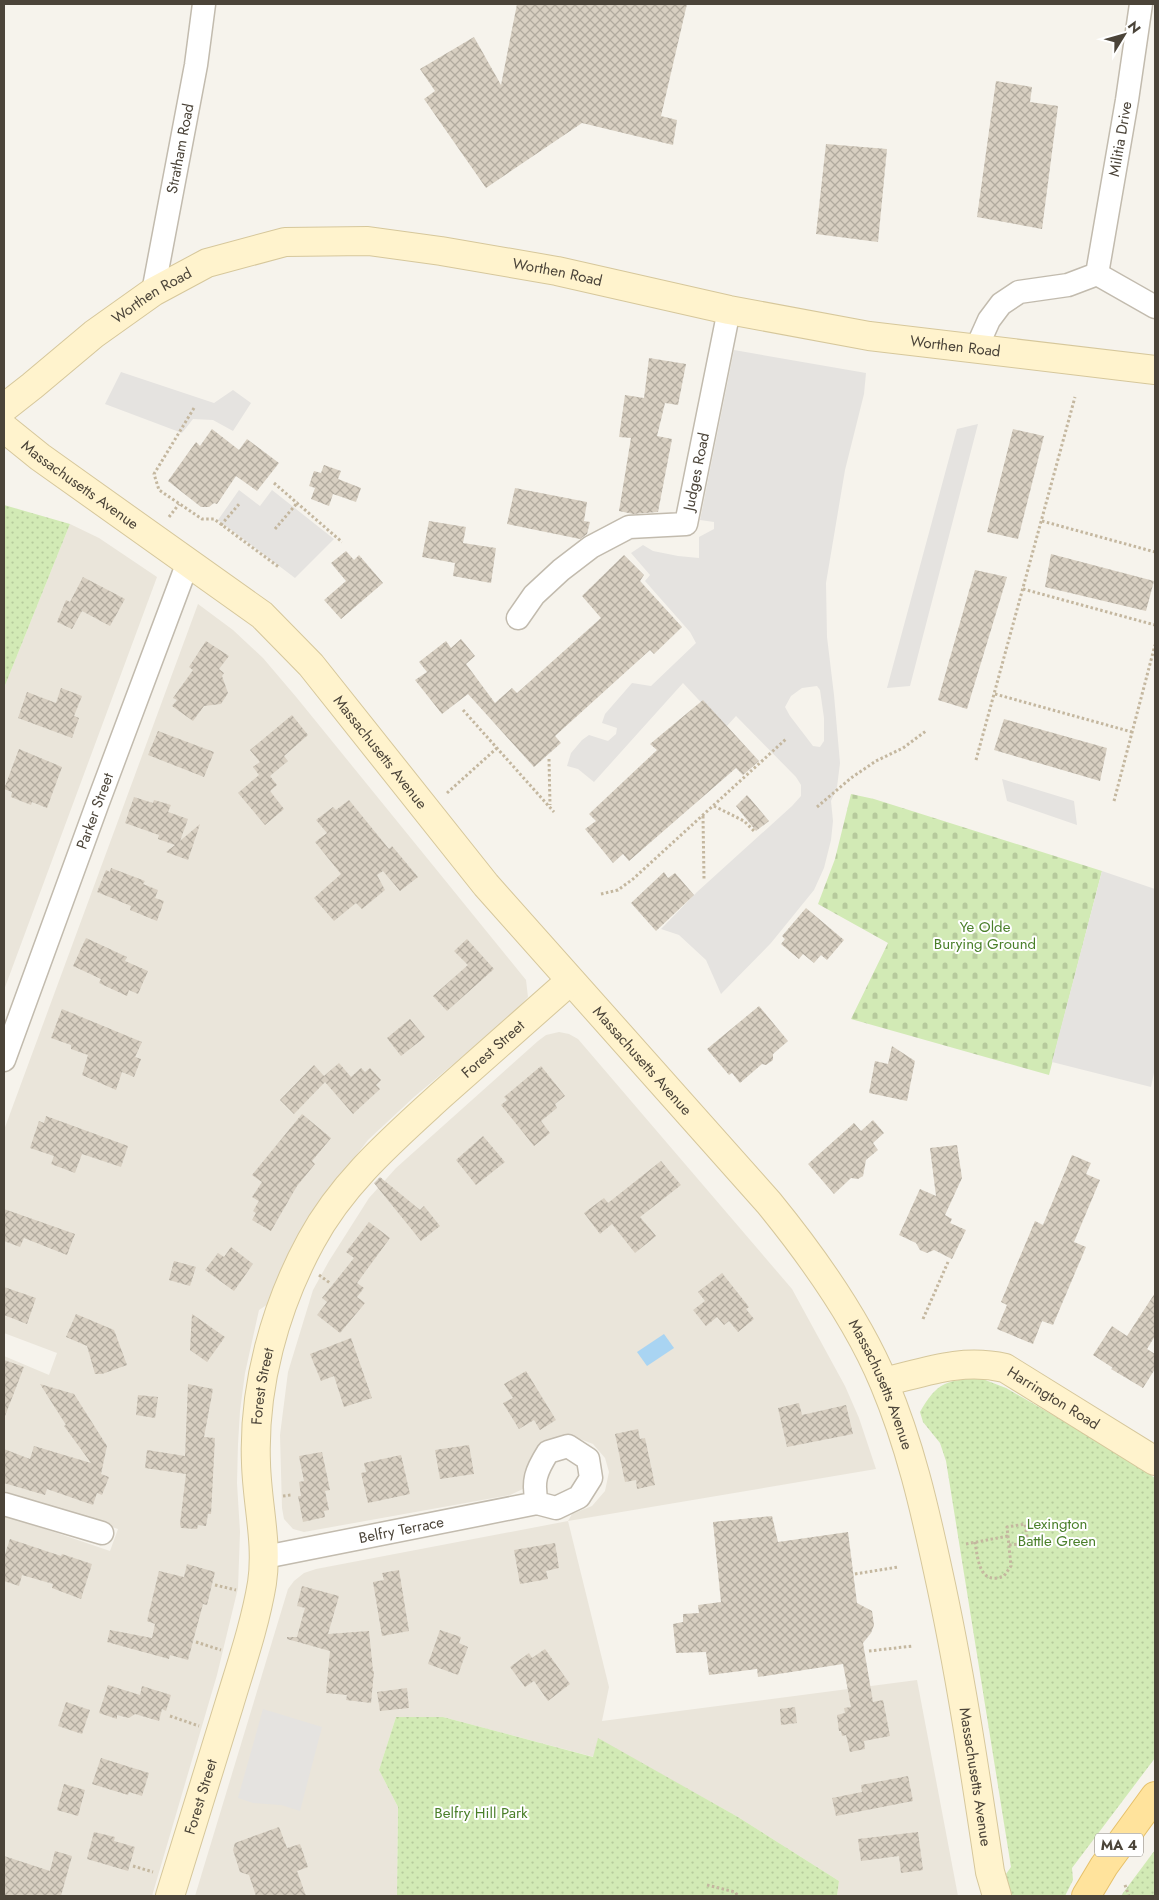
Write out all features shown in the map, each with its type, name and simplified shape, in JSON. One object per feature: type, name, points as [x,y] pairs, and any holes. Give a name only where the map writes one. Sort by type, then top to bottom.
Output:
[{"type":"main road","name":"Worthen Road","points":[[4,408],[94,334],[153,292],[207,263],[285,242],[368,241],[441,251],[557,271],[729,310],[870,336],[1155,370]]},
{"type":"main road","name":"Massachusetts Avenue","points":[[4,428],[40,457],[262,615],[311,664],[486,885],[784,1221],[844,1307],[884,1382],[911,1456],[939,1575],[958,1670],[993,1888]]},
{"type":"main road","name":"Forest Street","points":[[165,1886],[249,1638],[261,1587],[265,1557],[255,1461],[259,1401],[277,1319],[311,1240],[335,1203],[362,1170],[392,1140],[570,981]]},
{"type":"main road","name":"Harrington Road","points":[[884,1382],[950,1365],[979,1364],[1005,1368],[1155,1460]]},
{"type":"main road","name":"MA 4","points":[[1086,1896],[1108,1861],[1155,1796]]},
{"type":"street","name":"Stratham Road","points":[[153,292],[196,65],[204,4]]},
{"type":"street","name":"Militia Drive","points":[[1097,274],[1127,100],[1141,4]]},
{"type":"street","points":[[976,349],[989,320],[1001,304],[1019,292],[1068,285],[1097,274],[1155,307]]},
{"type":"street","name":"Judges Road","points":[[518,618],[534,595],[561,570],[591,547],[629,527],[686,524],[729,310]]},
{"type":"street","name":"Parker Street","points":[[4,1060],[96,805],[188,562]]},
{"type":"street","name":"Belfry Terrace","points":[[265,1557],[537,1503]]},
{"type":"street","points":[[4,1504],[102,1533]]},
{"type":"path","points":[[976,760],[1075,397]]},
{"type":"path","points":[[194,408],[154,474],[159,490],[202,519],[214,519],[280,568]]},
{"type":"path","points":[[274,483],[342,542]]},
{"type":"path","points":[[275,529],[298,502]]},
{"type":"path","points":[[221,525],[240,503]]},
{"type":"path","points":[[168,517],[179,504]]},
{"type":"path","points":[[1042,522],[1155,552]]},
{"type":"path","points":[[1023,589],[1155,625]]},
{"type":"path","points":[[1114,801],[1155,645]]},
{"type":"path","points":[[995,694],[1132,732]]},
{"type":"path","points":[[463,710],[554,812]]},
{"type":"path","points":[[817,807],[851,778],[876,761],[903,748],[926,731]]},
{"type":"path","points":[[601,894],[618,890],[634,879],[786,739]]},
{"type":"path","points":[[447,793],[497,748]]},
{"type":"path","points":[[549,759],[550,807]]},
{"type":"path","points":[[713,806],[740,818],[755,832]]},
{"type":"path","points":[[703,815],[704,879]]},
{"type":"path","points":[[923,1319],[948,1262]]},
{"type":"path","points":[[316,1273],[330,1284]]},
{"type":"path","points":[[975,1542],[980,1568],[987,1576],[992,1578],[1004,1576],[1011,1566],[1006,1527],[1025,1524],[1028,1543],[1009,1545]]},
{"type":"path","points":[[966,1544],[1008,1536]]},
{"type":"path","points":[[855,1574],[898,1568]]},
{"type":"path","points":[[215,1585],[241,1591]]},
{"type":"path","points":[[196,1642],[227,1652]]},
{"type":"path","points":[[869,1652],[913,1646]]},
{"type":"path","points":[[170,1716],[204,1728]]},
{"type":"path","points":[[133,1866],[165,1886]]},
{"type":"path","points":[[707,1885],[735,1892],[738,1896]]},
{"type":"path","points":[[1125,1885],[1129,1896]]},
{"type":"shaded area","points":[[734,350],[866,373],[864,394],[845,470],[826,583],[827,637],[840,763],[837,787],[831,801],[833,821],[831,840],[824,868],[814,890],[771,943],[721,994],[706,960],[679,935],[661,929],[697,892],[801,796],[801,785],[796,777],[736,716],[725,728],[683,683],[594,782],[578,769],[567,766],[571,753],[589,735],[608,741],[616,734],[617,728],[602,723],[605,714],[632,683],[651,686],[696,643],[690,632],[645,581],[650,575],[631,553],[643,545],[653,551],[699,558],[699,537],[714,529],[714,522],[700,520]],"holes":[[[817,686],[820,690],[824,718],[824,741],[820,747],[813,746],[785,707],[791,696],[802,688]]]},
{"type":"shaded area","points":[[121,372],[214,403],[233,390],[251,403],[233,431],[213,420],[193,419],[182,433],[105,404]]},
{"type":"shaded area","points":[[978,424],[910,686],[887,688],[957,429]]},
{"type":"shaded area","points":[[239,490],[260,506],[272,490],[334,539],[295,578],[218,520]]},
{"type":"shaded area","points":[[70,524],[99,538],[157,577],[4,990],[4,688]]},
{"type":"shaded area","points":[[198,604],[233,630],[263,658],[297,698],[526,980],[528,997],[513,1014],[414,1097],[368,1140],[323,1198],[293,1247],[274,1300],[259,1310],[245,1373],[240,1411],[237,1483],[240,1532],[238,1588],[217,1675],[152,1896],[4,1896],[4,1515],[110,1551],[118,1529],[4,1491],[4,1356],[49,1375],[57,1353],[4,1333],[4,1130]]},
{"type":"shaded area","points":[[1002,779],[1074,801],[1077,825],[1007,801]]},
{"type":"shaded area","points":[[1102,871],[1155,889],[1155,1068],[1151,1087],[1052,1062]]},
{"type":"shaded area","points":[[559,1032],[569,1034],[578,1039],[792,1289],[845,1386],[859,1418],[876,1469],[568,1521],[572,1514],[592,1506],[605,1491],[609,1472],[605,1458],[593,1444],[580,1439],[567,1438],[523,1489],[510,1495],[304,1532],[293,1529],[284,1519],[282,1508],[280,1435],[288,1372],[313,1290],[369,1198],[396,1168],[538,1041],[546,1035]]},
{"type":"shaded area","points":[[568,1521],[609,1687],[602,1721],[917,1680],[958,1896],[837,1896],[839,1881],[738,1817],[598,1739],[594,1757],[443,1717],[396,1717],[379,1770],[398,1807],[397,1896],[195,1896],[288,1589],[294,1581],[304,1573],[316,1569]]},
{"type":"shaded area","points":[[263,1709],[322,1727],[300,1811],[281,1805],[253,1803],[238,1798]]},
{"type":"green space","points":[[4,505],[70,524],[4,688]]},
{"type":"green space","name":"Ye Olde Burying Ground","points":[[851,794],[874,799],[1102,871],[1049,1075],[851,1019],[888,943],[818,904],[835,859]]},
{"type":"green space","name":"Lexington Battle Green","points":[[980,1378],[1006,1388],[1105,1445],[1155,1478],[1155,1758],[1072,1868],[1073,1880],[1065,1896],[1011,1896],[1006,1874],[1011,1867],[946,1461],[940,1443],[923,1422],[920,1412],[932,1394],[944,1384]]},
{"type":"green space","name":"Belfry Hill Park","points":[[396,1717],[443,1717],[593,1757],[598,1738],[738,1817],[839,1881],[837,1896],[397,1896],[398,1807],[379,1770]]},
{"type":"green space","points":[[1155,1850],[1155,1896],[1121,1896],[1123,1893]]},
{"type":"water","points":[[664,1334],[674,1348],[647,1366],[637,1352]]},
{"type":"building","points":[[517,4],[687,4],[661,116],[677,120],[673,145],[582,123],[486,188],[424,99],[435,91],[420,69],[474,37],[501,85]]},
{"type":"building","points":[[996,81],[1032,87],[1030,102],[1058,106],[1042,229],[977,217]]},
{"type":"building","points":[[826,144],[887,149],[878,242],[816,234]]},
{"type":"building","points":[[649,358],[686,364],[678,405],[665,403],[657,436],[672,439],[658,512],[633,514],[619,511],[631,438],[619,437],[625,395],[644,398]]},
{"type":"building","points":[[212,429],[239,450],[247,439],[279,463],[257,491],[236,476],[217,504],[214,503],[209,507],[201,507],[168,481],[196,442],[200,446]]},
{"type":"building","points":[[1013,429],[1044,436],[1018,539],[987,532]]},
{"type":"building","points":[[324,465],[341,471],[338,479],[361,488],[356,502],[333,494],[329,506],[311,499],[315,488],[309,486],[314,471],[321,473]]},
{"type":"building","points":[[515,488],[587,502],[584,521],[590,522],[587,534],[580,539],[507,524]]},
{"type":"building","points":[[429,521],[466,527],[463,543],[496,548],[491,583],[453,576],[455,563],[422,557]]},
{"type":"building","points":[[346,551],[354,560],[359,555],[383,583],[341,619],[324,600],[346,581],[331,563]]},
{"type":"building","points":[[1051,554],[1154,581],[1146,611],[1045,587]]},
{"type":"building","points":[[624,555],[644,575],[640,581],[682,627],[654,654],[650,650],[555,736],[561,743],[534,767],[468,694],[442,714],[415,680],[427,672],[419,662],[446,641],[451,648],[461,639],[475,656],[466,664],[495,703],[512,688],[517,693],[601,618],[582,596]]},
{"type":"building","points":[[975,570],[1007,577],[967,709],[938,700]]},
{"type":"building","points":[[83,577],[125,599],[110,626],[82,611],[72,629],[57,622],[66,600],[70,602]]},
{"type":"building","points":[[206,641],[229,656],[219,669],[224,673],[222,676],[228,693],[221,704],[204,706],[193,721],[172,706],[177,700],[173,698],[193,670],[189,667]]},
{"type":"building","points":[[61,688],[82,696],[74,716],[79,718],[72,738],[18,718],[27,692],[56,703]]},
{"type":"building","points":[[703,700],[759,761],[743,775],[736,768],[629,861],[623,854],[613,863],[585,829],[596,821],[589,814],[657,750],[650,744]]},
{"type":"building","points":[[292,715],[308,735],[284,756],[288,761],[270,776],[277,785],[270,791],[284,809],[265,825],[238,793],[259,775],[253,767],[260,762],[250,750]]},
{"type":"building","points":[[1004,719],[1107,748],[1100,781],[994,750]]},
{"type":"building","points":[[158,731],[214,752],[204,777],[148,755]]},
{"type":"building","points":[[19,749],[62,767],[47,808],[32,802],[31,805],[11,797],[12,792],[4,789]]},
{"type":"building","points":[[747,795],[769,821],[756,831],[736,806]]},
{"type":"building","points":[[134,797],[153,803],[154,800],[171,805],[168,812],[188,819],[180,841],[200,824],[188,860],[166,852],[175,845],[158,839],[159,835],[125,823]]},
{"type":"building","points":[[349,800],[389,849],[392,846],[418,877],[400,891],[383,871],[377,875],[385,890],[362,909],[356,903],[334,921],[314,898],[341,874],[315,842],[327,833],[316,820],[333,807],[336,810]]},
{"type":"building","points":[[111,868],[145,881],[143,884],[158,890],[155,898],[164,901],[157,921],[130,910],[131,906],[97,892],[106,870],[110,872]]},
{"type":"building","points":[[664,872],[668,878],[675,873],[694,895],[656,931],[631,903]]},
{"type":"building","points":[[806,908],[844,940],[827,960],[821,955],[814,963],[803,954],[799,959],[781,944],[785,939],[782,936]]},
{"type":"building","points":[[86,938],[127,957],[125,961],[148,971],[138,994],[129,990],[127,996],[99,983],[101,979],[73,966]]},
{"type":"building","points":[[467,939],[494,969],[447,1011],[433,996],[468,965],[454,951]]},
{"type":"building","points":[[759,1006],[788,1041],[773,1054],[773,1060],[766,1065],[762,1064],[740,1083],[732,1073],[729,1075],[707,1049]]},
{"type":"building","points":[[62,1009],[142,1042],[135,1057],[141,1059],[134,1077],[122,1072],[116,1090],[82,1075],[88,1055],[71,1049],[71,1045],[51,1038]]},
{"type":"building","points":[[410,1019],[425,1037],[401,1056],[387,1038]]},
{"type":"building","points":[[892,1046],[915,1061],[907,1101],[869,1093],[875,1061],[888,1064]]},
{"type":"building","points":[[339,1063],[351,1077],[361,1068],[365,1072],[370,1068],[381,1080],[376,1085],[380,1089],[353,1114],[325,1082],[294,1114],[280,1100],[314,1065],[324,1076]]},
{"type":"building","points":[[541,1066],[565,1096],[555,1104],[557,1108],[541,1121],[550,1133],[534,1146],[501,1105],[507,1100],[504,1097]]},
{"type":"building","points":[[302,1114],[331,1138],[312,1161],[315,1164],[297,1186],[271,1231],[252,1220],[256,1213],[253,1211],[259,1201],[252,1197],[262,1182],[252,1175]]},
{"type":"building","points":[[46,1116],[128,1146],[121,1167],[82,1154],[75,1173],[51,1164],[54,1156],[30,1148],[39,1121],[44,1123]]},
{"type":"building","points":[[873,1120],[884,1133],[873,1143],[878,1150],[866,1160],[863,1176],[858,1179],[851,1178],[834,1194],[808,1164],[854,1123],[861,1131]]},
{"type":"building","points":[[483,1136],[505,1162],[476,1185],[456,1160]]},
{"type":"building","points":[[957,1145],[962,1178],[945,1215],[952,1219],[950,1223],[966,1230],[952,1259],[934,1250],[927,1253],[920,1250],[916,1243],[899,1235],[920,1189],[936,1196],[930,1148]]},
{"type":"building","points":[[1072,1155],[1091,1163],[1086,1174],[1100,1180],[1074,1242],[1086,1247],[1053,1325],[1042,1321],[1033,1344],[997,1329],[1007,1305],[1001,1302],[1035,1221],[1043,1225]]},
{"type":"building","points":[[661,1161],[681,1185],[640,1217],[656,1236],[635,1253],[612,1224],[600,1234],[584,1213],[604,1198],[608,1203]]},
{"type":"building","points":[[380,1177],[420,1210],[424,1206],[440,1226],[421,1241],[374,1183]]},
{"type":"building","points":[[4,1209],[75,1234],[67,1255],[24,1238],[20,1247],[4,1241]]},
{"type":"building","points":[[369,1222],[390,1238],[357,1283],[364,1288],[357,1297],[365,1303],[340,1333],[317,1315],[327,1302],[322,1298],[354,1258],[346,1252]]},
{"type":"building","points":[[231,1247],[253,1264],[234,1291],[205,1270],[218,1253],[224,1257]]},
{"type":"building","points":[[174,1261],[196,1267],[190,1286],[169,1280]]},
{"type":"building","points":[[722,1273],[749,1307],[746,1309],[754,1319],[738,1332],[729,1321],[724,1325],[717,1317],[706,1326],[693,1310],[705,1301],[698,1292]]},
{"type":"building","points":[[4,1287],[36,1298],[27,1324],[4,1315]]},
{"type":"building","points":[[1155,1293],[1155,1336],[1147,1349],[1155,1354],[1155,1369],[1143,1388],[1111,1369],[1113,1368],[1093,1355],[1112,1326],[1127,1336]]},
{"type":"building","points":[[76,1314],[114,1330],[127,1365],[102,1374],[95,1374],[87,1346],[66,1337]]},
{"type":"building","points":[[192,1314],[225,1337],[207,1362],[190,1350]]},
{"type":"building","points":[[351,1338],[372,1398],[344,1407],[334,1376],[321,1381],[310,1354]]},
{"type":"building","points":[[4,1360],[24,1367],[5,1416],[4,1415]]},
{"type":"building","points":[[526,1371],[556,1420],[540,1430],[534,1420],[519,1429],[503,1403],[513,1398],[504,1384]]},
{"type":"building","points":[[40,1384],[74,1394],[107,1446],[101,1474],[109,1477],[102,1495],[97,1493],[93,1505],[47,1489],[45,1495],[4,1483],[4,1449],[30,1459],[34,1446],[91,1463],[64,1426],[66,1425]]},
{"type":"building","points":[[188,1384],[213,1389],[204,1437],[215,1438],[211,1514],[208,1514],[206,1526],[198,1525],[197,1529],[181,1528],[180,1524],[186,1474],[145,1468],[147,1450],[185,1456]]},
{"type":"building","points":[[138,1395],[158,1397],[155,1418],[136,1415]]},
{"type":"building","points":[[799,1403],[802,1415],[846,1405],[853,1434],[787,1447],[778,1408]]},
{"type":"building","points":[[638,1429],[640,1439],[645,1438],[655,1485],[637,1489],[636,1480],[625,1482],[615,1434]]},
{"type":"building","points":[[469,1445],[474,1474],[440,1479],[435,1450]]},
{"type":"building","points":[[322,1452],[330,1490],[325,1491],[329,1510],[324,1511],[325,1517],[303,1522],[298,1496],[301,1496],[299,1482],[304,1481],[299,1456]]},
{"type":"building","points":[[401,1455],[410,1494],[368,1503],[361,1473],[366,1472],[364,1463]]},
{"type":"building","points":[[772,1516],[778,1542],[848,1532],[857,1603],[872,1611],[874,1625],[871,1633],[863,1643],[873,1702],[883,1700],[890,1736],[864,1741],[865,1749],[850,1752],[846,1735],[842,1736],[841,1731],[839,1731],[837,1715],[845,1713],[844,1708],[851,1707],[843,1664],[758,1677],[757,1669],[709,1675],[706,1652],[676,1653],[673,1624],[683,1622],[683,1614],[699,1613],[698,1605],[721,1602],[713,1522]]},
{"type":"building","points":[[10,1539],[92,1564],[81,1599],[52,1588],[53,1584],[22,1575],[19,1586],[4,1581],[4,1557]]},
{"type":"building","points":[[555,1543],[559,1568],[546,1571],[548,1579],[520,1584],[514,1550]]},
{"type":"building","points":[[187,1564],[215,1572],[207,1605],[203,1604],[188,1660],[170,1655],[169,1659],[107,1642],[110,1630],[152,1638],[155,1624],[147,1621],[159,1571],[184,1577]]},
{"type":"building","points":[[399,1570],[409,1631],[382,1636],[373,1582],[384,1580],[382,1573]]},
{"type":"building","points":[[302,1586],[339,1596],[328,1634],[369,1631],[374,1671],[371,1703],[346,1700],[347,1695],[326,1693],[330,1651],[287,1639],[287,1637],[297,1637],[305,1608],[297,1606]]},
{"type":"building","points":[[440,1630],[461,1637],[459,1643],[468,1647],[458,1675],[428,1664]]},
{"type":"building","points":[[545,1649],[570,1684],[548,1701],[534,1681],[525,1687],[510,1667],[529,1653],[532,1658]]},
{"type":"building","points":[[108,1685],[140,1695],[142,1686],[171,1695],[166,1711],[162,1709],[159,1721],[135,1714],[129,1718],[117,1715],[117,1719],[99,1713]]},
{"type":"building","points":[[407,1688],[409,1708],[380,1711],[377,1692]]},
{"type":"building","points":[[66,1702],[90,1710],[82,1734],[58,1726]]},
{"type":"building","points":[[795,1707],[797,1723],[781,1725],[780,1709]]},
{"type":"building","points":[[101,1758],[149,1773],[142,1796],[129,1792],[128,1795],[92,1784]]},
{"type":"building","points":[[908,1776],[913,1801],[836,1816],[832,1798],[862,1792],[861,1785]]},
{"type":"building","points":[[64,1784],[85,1790],[78,1816],[57,1810]]},
{"type":"building","points":[[279,1827],[287,1848],[300,1844],[308,1867],[297,1871],[306,1896],[256,1896],[249,1875],[240,1872],[233,1850],[235,1843]]},
{"type":"building","points":[[94,1832],[115,1837],[114,1841],[135,1847],[128,1871],[87,1859]]},
{"type":"building","points":[[918,1832],[923,1870],[901,1873],[899,1856],[861,1861],[858,1839]]},
{"type":"building","points":[[55,1851],[72,1856],[61,1896],[4,1896],[4,1856],[50,1871]]}]
